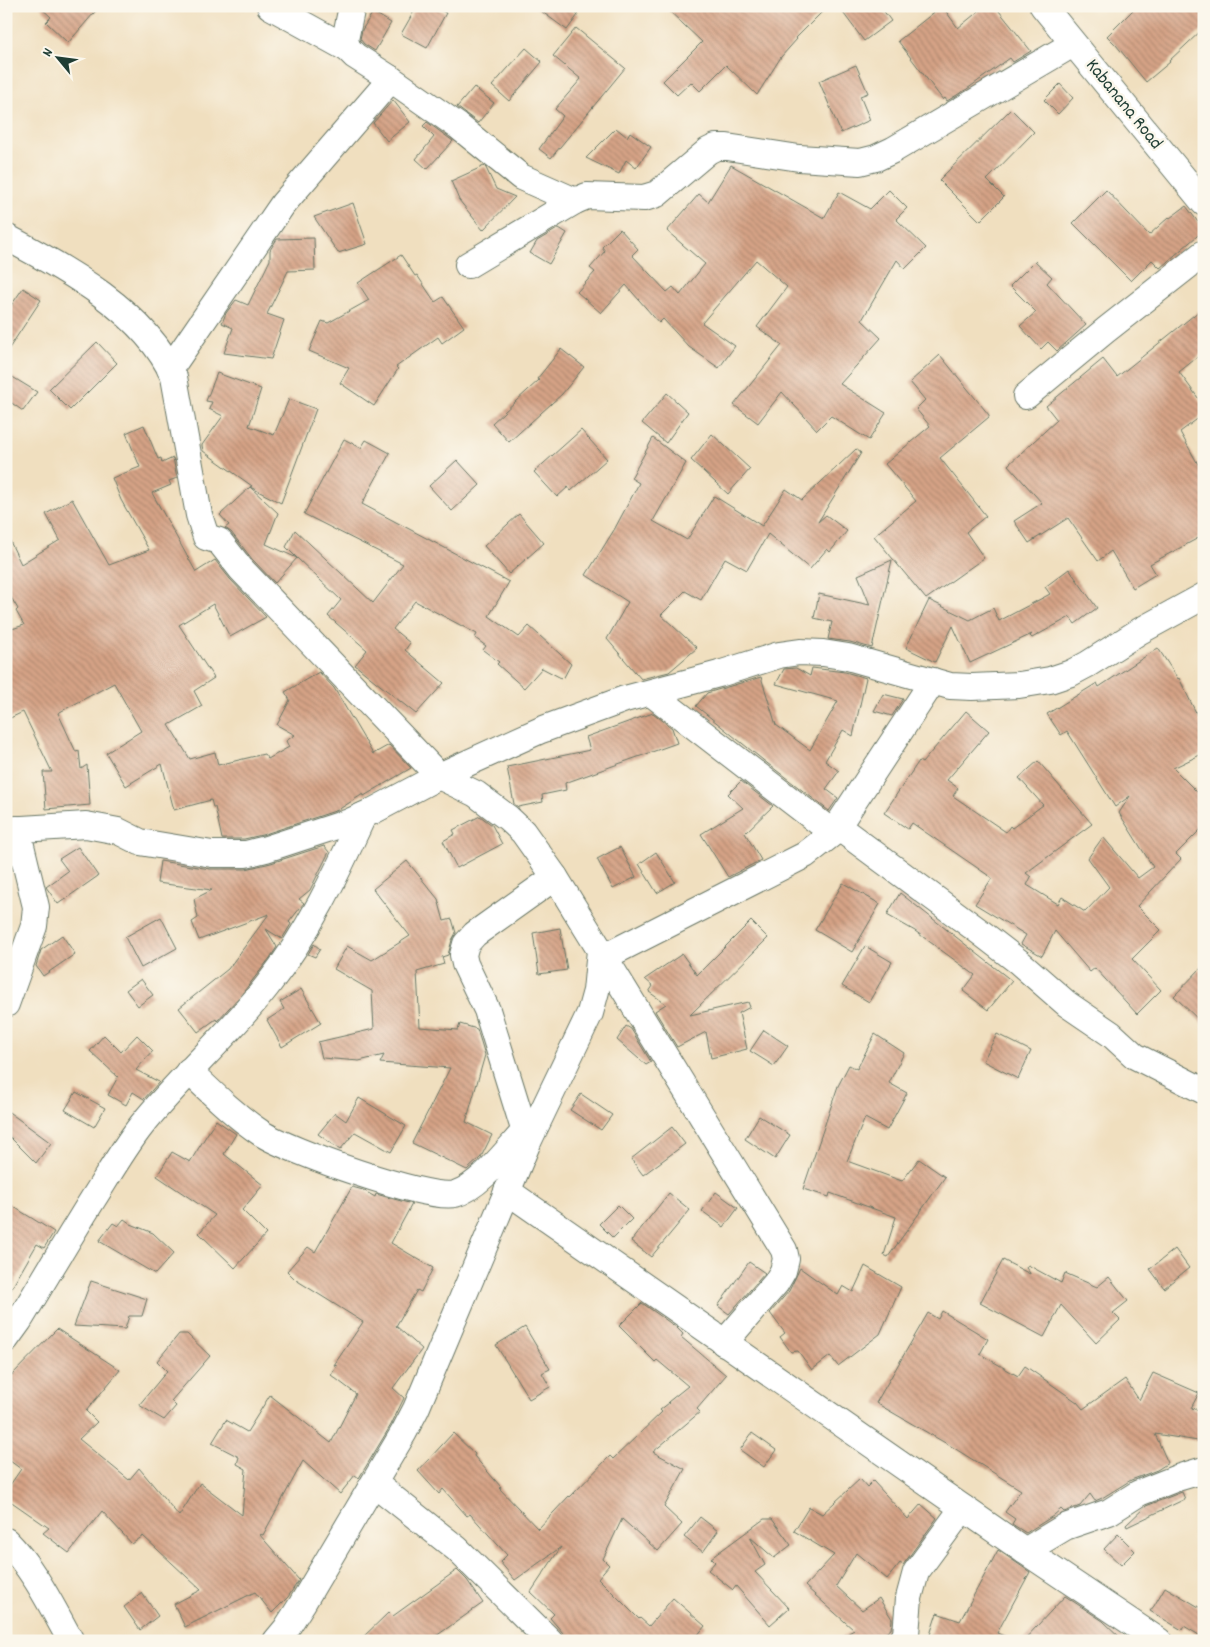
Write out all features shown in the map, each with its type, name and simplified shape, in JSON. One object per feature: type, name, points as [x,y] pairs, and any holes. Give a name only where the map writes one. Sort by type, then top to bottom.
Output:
[{"type":"street","points":[[270,6],[348,49],[355,56],[458,126],[522,177],[575,201]]},
{"type":"street","points":[[348,49],[345,40],[352,6]]},
{"type":"street","name":"Kabanana Road","points":[[1043,6],[1204,203]]},
{"type":"street","points":[[468,265],[575,201],[587,196],[644,198],[657,194],[708,151],[716,147],[799,158],[860,162],[876,158],[893,150],[1073,44]]},
{"type":"street","points":[[170,369],[284,204],[391,79]]},
{"type":"street","points":[[7,238],[81,280],[116,305],[151,339],[166,358],[174,376],[199,515],[206,537],[219,541],[241,569],[439,776],[476,794],[523,832],[555,877],[784,1250],[786,1260],[783,1271],[776,1283],[724,1344]]},
{"type":"street","points":[[1026,396],[1204,253]]},
{"type":"street","points":[[6,1004],[34,926],[36,907],[12,830],[86,825],[118,832],[140,842],[212,854],[246,854],[266,850],[349,822],[439,776],[541,730],[624,699],[719,674],[779,654],[800,652],[823,653],[848,657],[950,686],[1019,685],[1050,680],[1071,673],[1140,631],[1204,596]]},
{"type":"street","points":[[602,954],[805,855],[836,830],[933,681]]},
{"type":"street","points":[[651,693],[836,830],[980,932],[1019,962],[1067,1004],[1111,1034],[1135,1056],[1200,1081]]},
{"type":"street","points":[[6,1339],[19,1321],[124,1149],[156,1107],[242,1018],[300,940],[326,894],[363,816]]},
{"type":"street","points":[[526,1136],[487,1010],[465,964],[463,955],[466,944],[475,934],[555,877]]},
{"type":"street","points":[[276,1641],[302,1604],[374,1484],[416,1409],[506,1192],[526,1136],[590,1013],[602,954]]},
{"type":"street","points":[[189,1071],[228,1109],[277,1142],[297,1151],[370,1176],[408,1188],[439,1194],[453,1194],[466,1190],[526,1136]]},
{"type":"street","points":[[506,1192],[1024,1551],[1159,1641]]},
{"type":"street","points":[[1024,1551],[1065,1527],[1109,1512],[1140,1493],[1176,1478],[1204,1470]]},
{"type":"street","points":[[374,1484],[457,1549],[550,1641]]},
{"type":"street","points":[[902,1641],[906,1634],[909,1598],[916,1572],[963,1508]]},
{"type":"street","points":[[6,1541],[30,1569],[71,1641]]},
{"type":"building","points":[[39,6],[100,6],[68,43],[46,22],[51,17]]},
{"type":"building","points":[[417,6],[433,6],[446,13],[427,48],[401,34]]},
{"type":"building","points":[[534,6],[566,6],[578,15],[567,30]]},
{"type":"building","points":[[664,6],[828,6],[796,38],[781,57],[757,95],[726,65],[700,91],[691,82],[677,95],[663,81],[702,42]]},
{"type":"building","points":[[838,6],[880,6],[891,21],[864,41]]},
{"type":"building","points":[[942,6],[958,28],[985,6],[995,6],[1031,51],[1013,62],[1010,58],[967,89],[947,101],[945,98],[943,100],[898,41]]},
{"type":"building","points":[[1137,6],[1193,6],[1204,18],[1204,28],[1170,62],[1146,82],[1107,36]]},
{"type":"building","points":[[373,12],[391,23],[375,51],[360,39],[362,30]]},
{"type":"building","points":[[576,28],[625,68],[551,158],[539,149],[563,116],[555,109],[581,79],[553,56]]},
{"type":"building","points":[[526,48],[542,62],[509,101],[492,86]]},
{"type":"building","points":[[856,65],[868,93],[860,96],[870,120],[841,133],[819,81]]},
{"type":"building","points":[[1060,84],[1073,98],[1058,114],[1044,100]]},
{"type":"building","points":[[474,87],[494,103],[478,123],[457,107]]},
{"type":"building","points":[[393,100],[410,122],[387,141],[373,123]]},
{"type":"building","points":[[1011,109],[1034,132],[987,180],[1004,197],[980,221],[939,180]]},
{"type":"building","points":[[427,122],[453,141],[427,169],[416,159],[434,137],[423,126]]},
{"type":"building","points":[[616,128],[627,137],[630,132],[651,147],[636,168],[626,160],[619,174],[586,158]]},
{"type":"building","points":[[731,165],[824,218],[839,192],[870,209],[889,190],[907,208],[896,219],[926,248],[905,269],[897,260],[862,320],[881,338],[840,384],[886,413],[869,440],[831,416],[817,430],[782,392],[758,423],[734,405],[782,345],[757,327],[787,287],[756,260],[702,323],[735,346],[719,368],[689,347],[663,319],[659,323],[626,285],[601,313],[577,292],[595,272],[590,268],[605,251],[602,247],[620,229],[638,249],[632,255],[667,292],[673,287],[680,295],[705,264],[667,231],[699,194],[708,202]]},
{"type":"building","points":[[484,166],[496,189],[515,197],[483,230],[459,200],[451,181]]},
{"type":"building","points":[[1106,190],[1149,235],[1169,217],[1186,206],[1204,230],[1160,268],[1152,260],[1131,281],[1073,223]]},
{"type":"building","points":[[353,203],[367,244],[338,253],[314,217]]},
{"type":"building","points":[[559,228],[567,233],[549,264],[530,253],[537,241]]},
{"type":"building","points":[[314,238],[315,270],[288,271],[267,314],[284,320],[271,359],[224,353],[233,328],[222,323],[226,313],[236,300],[248,305],[270,260],[270,250],[277,239]]},
{"type":"building","points":[[401,255],[435,302],[443,297],[464,327],[442,343],[438,337],[396,367],[398,369],[374,406],[340,383],[349,368],[309,351],[322,321],[328,323],[369,300],[358,283]]},
{"type":"building","points":[[1035,261],[1052,277],[1047,283],[1086,325],[1057,351],[1048,342],[1041,349],[1020,326],[1036,312],[1010,286]]},
{"type":"building","points":[[23,288],[41,300],[6,353],[6,313]]},
{"type":"building","points":[[1204,307],[1204,352],[1179,372],[1204,406],[1204,414],[1180,432],[1204,475],[1204,535],[1150,564],[1156,574],[1133,588],[1111,551],[1098,561],[1068,518],[1029,543],[1014,521],[1042,503],[1008,465],[1057,420],[1046,406],[1103,359],[1117,377]]},
{"type":"building","points":[[97,342],[117,363],[70,410],[49,389]]},
{"type":"building","points":[[561,349],[584,367],[562,394],[509,442],[492,423],[539,380],[537,379]]},
{"type":"building","points":[[940,355],[989,415],[989,417],[940,458],[986,516],[966,532],[984,558],[926,599],[874,536],[916,501],[885,464],[930,426],[916,409],[925,400],[910,382]]},
{"type":"building","points":[[6,373],[37,392],[23,411],[6,399]]},
{"type":"building","points":[[217,373],[261,389],[249,426],[274,435],[289,399],[316,409],[281,503],[250,487],[252,486],[203,451],[202,445],[223,416],[209,409],[212,402],[206,401]]},
{"type":"building","points":[[667,393],[688,412],[666,443],[642,423]]},
{"type":"building","points":[[144,425],[158,459],[161,458],[162,463],[173,458],[177,478],[169,481],[171,485],[152,493],[196,572],[215,560],[266,617],[230,637],[213,604],[179,625],[214,678],[194,691],[202,706],[169,725],[190,759],[215,752],[218,765],[264,754],[268,759],[289,747],[286,741],[295,735],[277,725],[290,700],[285,692],[319,672],[334,688],[373,754],[389,745],[411,768],[338,810],[262,835],[244,839],[222,839],[215,807],[213,807],[211,800],[174,810],[162,764],[126,786],[106,753],[141,731],[114,683],[58,713],[76,752],[79,751],[81,769],[87,765],[90,805],[46,809],[43,772],[52,772],[23,712],[6,720],[6,631],[24,625],[16,611],[18,609],[6,589],[6,533],[21,564],[60,540],[46,514],[72,499],[109,565],[149,550],[121,500],[112,478],[140,467],[126,433]]},
{"type":"building","points":[[581,430],[607,459],[571,491],[568,487],[557,497],[534,472]]},
{"type":"building","points":[[712,434],[750,469],[728,494],[691,460]]},
{"type":"building","points":[[653,438],[686,463],[653,521],[687,540],[714,496],[762,526],[786,489],[802,500],[856,449],[861,453],[818,522],[826,515],[847,531],[830,552],[827,549],[810,569],[768,534],[747,570],[725,558],[701,600],[685,591],[661,615],[697,648],[669,672],[641,679],[607,639],[628,602],[586,575],[614,530],[639,483],[631,478]]},
{"type":"building","points":[[344,439],[361,448],[366,440],[390,453],[362,504],[509,582],[489,616],[519,637],[529,626],[571,664],[563,679],[542,668],[524,688],[497,664],[499,662],[483,650],[486,646],[475,638],[477,634],[415,601],[393,629],[410,643],[405,650],[444,683],[416,714],[355,665],[367,650],[328,616],[341,600],[286,547],[295,530],[373,603],[403,564],[304,514]]},
{"type":"building","points":[[457,460],[480,485],[452,511],[429,486]]},
{"type":"building","points":[[250,487],[278,513],[266,544],[297,558],[275,583],[252,559],[231,532],[225,528],[229,525],[220,515]]},
{"type":"building","points":[[519,514],[544,543],[509,574],[484,546]]},
{"type":"building","points":[[892,560],[872,648],[828,639],[832,622],[814,618],[819,594],[870,605],[858,575]]},
{"type":"building","points":[[1069,569],[1097,608],[1075,624],[1070,617],[1032,638],[1030,636],[1032,634],[970,663],[953,626],[935,662],[906,648],[929,600],[970,620],[993,608],[999,621],[1050,594],[1045,587]]},
{"type":"building","points":[[1158,648],[1179,678],[1204,729],[1204,753],[1173,768],[1204,799],[1204,826],[1176,854],[1181,859],[1137,906],[1161,930],[1132,959],[1161,990],[1137,1014],[1095,968],[1090,972],[1055,931],[1042,956],[1021,944],[1026,935],[975,904],[992,878],[912,823],[908,829],[884,813],[919,761],[922,763],[966,711],[989,731],[947,780],[958,788],[953,796],[1006,832],[1010,826],[1012,828],[1043,805],[1019,778],[1038,761],[1092,824],[1026,873],[1031,877],[1027,885],[1058,904],[1062,897],[1085,912],[1109,887],[1088,858],[1103,837],[1138,878],[1153,867],[1119,813],[1130,796],[1115,807],[1067,731],[1061,735],[1047,714],[1097,683],[1099,687]]},
{"type":"building","points":[[796,668],[810,676],[812,668],[845,672],[866,678],[853,736],[843,730],[825,761],[839,771],[826,789],[838,798],[829,811],[696,706],[707,693],[761,677],[776,725],[810,750],[838,701],[776,684],[784,669]]},
{"type":"building","points":[[883,694],[903,699],[892,716],[874,711]]},
{"type":"building","points":[[653,713],[672,728],[677,743],[565,783],[566,790],[542,795],[543,802],[518,807],[514,804],[507,767],[590,750],[586,737]]},
{"type":"building","points":[[741,781],[773,806],[745,833],[761,860],[728,877],[701,834],[743,808],[728,794]]},
{"type":"building","points":[[480,816],[492,825],[502,844],[457,868],[443,841],[455,834],[453,830]]},
{"type":"building","points":[[324,846],[329,852],[310,890],[299,899],[304,903],[289,922],[291,924],[282,939],[266,929],[277,947],[270,958],[241,995],[217,1021],[216,1019],[198,1032],[179,1008],[228,969],[269,914],[199,940],[192,922],[198,918],[194,899],[212,890],[157,883],[160,861],[210,869],[246,869]]},
{"type":"building","points":[[78,847],[98,876],[58,904],[46,887],[68,871],[59,859]]},
{"type":"building","points":[[620,847],[636,877],[613,889],[597,859]]},
{"type":"building","points":[[656,852],[675,882],[657,893],[639,864]]},
{"type":"building","points":[[407,861],[438,899],[444,921],[452,919],[456,933],[448,955],[442,957],[444,964],[417,972],[420,1027],[458,1030],[460,1024],[477,1029],[485,1055],[466,1122],[492,1135],[481,1157],[467,1170],[412,1143],[450,1068],[380,1063],[384,1055],[359,1061],[322,1058],[318,1042],[374,1029],[372,991],[334,969],[347,946],[372,960],[410,936],[373,889]]},
{"type":"building","points":[[843,883],[880,904],[852,952],[815,930]]},
{"type":"building","points":[[900,893],[1012,981],[988,1010],[963,991],[975,975],[915,931],[887,915]]},
{"type":"building","points":[[161,917],[177,948],[141,968],[125,937]]},
{"type":"building","points":[[751,921],[768,938],[690,1015],[748,1002],[750,1007],[739,1013],[747,1049],[711,1058],[706,1032],[677,1047],[655,1011],[666,1004],[649,992],[653,986],[645,979],[682,954],[697,975]]},
{"type":"building","points":[[560,928],[567,970],[539,974],[533,933]]},
{"type":"building","points":[[62,935],[75,954],[43,976],[36,966],[41,950]]},
{"type":"building","points":[[314,944],[320,949],[315,957],[308,954]]},
{"type":"building","points":[[865,946],[892,962],[869,1002],[842,986]]},
{"type":"building","points":[[1204,965],[1204,1025],[1174,996]]},
{"type":"building","points":[[141,979],[153,995],[138,1006],[126,990]]},
{"type":"building","points":[[301,989],[321,1023],[282,1047],[267,1020],[284,1009],[280,1002]]},
{"type":"building","points":[[626,1026],[631,1029],[651,1062],[646,1065],[617,1040]]},
{"type":"building","points":[[764,1030],[788,1046],[774,1066],[750,1051]]},
{"type":"building","points":[[875,1034],[904,1053],[889,1083],[907,1093],[887,1130],[865,1118],[847,1161],[902,1181],[919,1159],[945,1177],[888,1257],[884,1255],[896,1217],[830,1193],[829,1197],[803,1189],[838,1086],[849,1065],[857,1069]]},
{"type":"building","points":[[997,1034],[1031,1051],[1018,1079],[983,1061]]},
{"type":"building","points":[[104,1035],[121,1052],[137,1035],[153,1051],[136,1070],[159,1082],[144,1099],[133,1092],[126,1105],[108,1095],[118,1077],[90,1051]]},
{"type":"building","points":[[76,1092],[105,1108],[94,1127],[65,1110]]},
{"type":"building","points":[[581,1094],[612,1115],[601,1130],[570,1110]]},
{"type":"building","points":[[359,1098],[406,1126],[391,1152],[355,1132],[340,1150],[318,1134],[335,1113],[346,1121]]},
{"type":"building","points":[[6,1110],[51,1143],[36,1163],[6,1133]]},
{"type":"building","points":[[759,1116],[790,1135],[775,1159],[745,1139]]},
{"type":"building","points":[[216,1120],[236,1134],[224,1154],[263,1185],[242,1210],[266,1234],[235,1268],[199,1233],[215,1215],[157,1176],[172,1152],[190,1162]]},
{"type":"building","points":[[672,1127],[685,1144],[643,1175],[631,1159]]},
{"type":"building","points":[[352,1187],[363,1190],[375,1197],[376,1194],[412,1204],[391,1243],[433,1268],[421,1292],[417,1290],[396,1326],[422,1349],[393,1388],[404,1398],[391,1425],[359,1478],[355,1475],[340,1494],[303,1461],[263,1535],[259,1534],[299,1580],[288,1597],[272,1613],[255,1592],[185,1627],[174,1604],[201,1590],[143,1536],[132,1544],[102,1511],[69,1553],[43,1533],[49,1528],[6,1498],[6,1491],[21,1469],[6,1458],[6,1381],[57,1329],[120,1370],[86,1411],[97,1422],[79,1439],[129,1480],[139,1468],[179,1516],[200,1483],[242,1515],[246,1469],[237,1464],[239,1457],[212,1443],[226,1420],[247,1432],[270,1395],[331,1443],[356,1394],[331,1375],[337,1366],[334,1365],[363,1322],[296,1280],[287,1271],[308,1247],[315,1252]]},
{"type":"building","points":[[716,1192],[738,1208],[724,1227],[702,1211]]},
{"type":"building","points":[[669,1193],[690,1210],[651,1257],[631,1241]]},
{"type":"building","points":[[6,1202],[54,1232],[44,1248],[37,1244],[6,1298]]},
{"type":"building","points":[[618,1205],[632,1219],[613,1238],[599,1224]]},
{"type":"building","points":[[124,1219],[153,1233],[174,1253],[155,1274],[99,1241],[113,1223],[118,1226]]},
{"type":"building","points":[[1175,1249],[1189,1268],[1164,1288],[1150,1269]]},
{"type":"building","points":[[1003,1260],[1030,1274],[1026,1268],[1028,1265],[1061,1283],[1065,1273],[1097,1287],[1109,1277],[1128,1301],[1113,1313],[1120,1320],[1096,1343],[1061,1305],[1044,1337],[980,1303]]},
{"type":"building","points":[[749,1262],[765,1273],[729,1314],[718,1306]]},
{"type":"building","points":[[865,1266],[901,1287],[880,1334],[838,1366],[830,1356],[812,1370],[798,1351],[791,1352],[780,1337],[785,1333],[770,1313],[789,1291],[800,1268],[838,1295],[843,1286],[853,1292]]},
{"type":"building","points":[[91,1281],[147,1299],[142,1316],[129,1316],[125,1329],[74,1326]]},
{"type":"building","points":[[642,1303],[676,1327],[683,1334],[681,1337],[726,1375],[697,1409],[700,1412],[653,1452],[685,1469],[664,1507],[682,1524],[658,1551],[622,1519],[603,1559],[609,1565],[598,1578],[639,1619],[649,1626],[673,1598],[705,1626],[693,1641],[570,1641],[550,1618],[554,1614],[531,1592],[561,1547],[515,1580],[500,1562],[507,1555],[470,1514],[467,1516],[443,1489],[439,1494],[418,1471],[453,1433],[475,1454],[474,1456],[501,1487],[499,1488],[538,1529],[610,1456],[613,1459],[662,1412],[660,1410],[668,1402],[688,1386],[657,1360],[655,1362],[619,1326]]},
{"type":"building","points":[[942,1311],[988,1339],[980,1354],[1018,1376],[1025,1366],[1077,1402],[1083,1409],[1125,1379],[1139,1400],[1153,1373],[1199,1393],[1191,1408],[1204,1411],[1204,1442],[1155,1434],[1168,1463],[1157,1470],[1131,1480],[1095,1501],[1090,1494],[1080,1506],[1064,1512],[1061,1509],[1026,1533],[1012,1524],[1015,1519],[1005,1512],[1021,1490],[954,1448],[876,1403],[928,1313],[938,1319]]},
{"type":"building","points":[[525,1327],[550,1369],[542,1373],[550,1387],[529,1399],[496,1345]]},
{"type":"building","points":[[179,1334],[187,1334],[210,1356],[171,1401],[176,1406],[164,1420],[139,1405],[167,1371],[157,1361]]},
{"type":"building","points":[[752,1433],[776,1450],[764,1467],[740,1450]]},
{"type":"building","points":[[860,1479],[867,1487],[873,1481],[908,1519],[921,1504],[937,1518],[903,1565],[900,1563],[887,1579],[856,1553],[836,1586],[862,1610],[879,1598],[892,1619],[891,1629],[875,1641],[835,1641],[854,1630],[805,1586],[834,1555],[794,1531],[809,1507],[822,1514]]},
{"type":"building","points":[[1182,1492],[1185,1499],[1127,1527],[1126,1525],[1146,1506]]},
{"type":"building","points":[[700,1517],[718,1531],[703,1552],[684,1537]]},
{"type":"building","points":[[764,1519],[772,1519],[791,1545],[774,1558],[750,1537],[765,1565],[755,1572],[789,1608],[770,1625],[736,1586],[733,1590],[708,1570],[715,1562],[711,1558]]},
{"type":"building","points":[[1118,1534],[1135,1551],[1121,1565],[1104,1549]]},
{"type":"building","points":[[998,1550],[1030,1572],[997,1633],[1009,1638],[1008,1641],[928,1641],[937,1613],[960,1621]]},
{"type":"building","points":[[457,1570],[467,1580],[483,1603],[429,1641],[359,1641],[389,1612],[393,1616]]},
{"type":"building","points":[[1165,1587],[1204,1610],[1204,1638],[1184,1626],[1182,1630],[1150,1611]]},
{"type":"building","points":[[142,1593],[158,1616],[140,1630],[124,1607]]},
{"type":"building","points":[[1065,1596],[1103,1621],[1124,1641],[1023,1641]]}]
